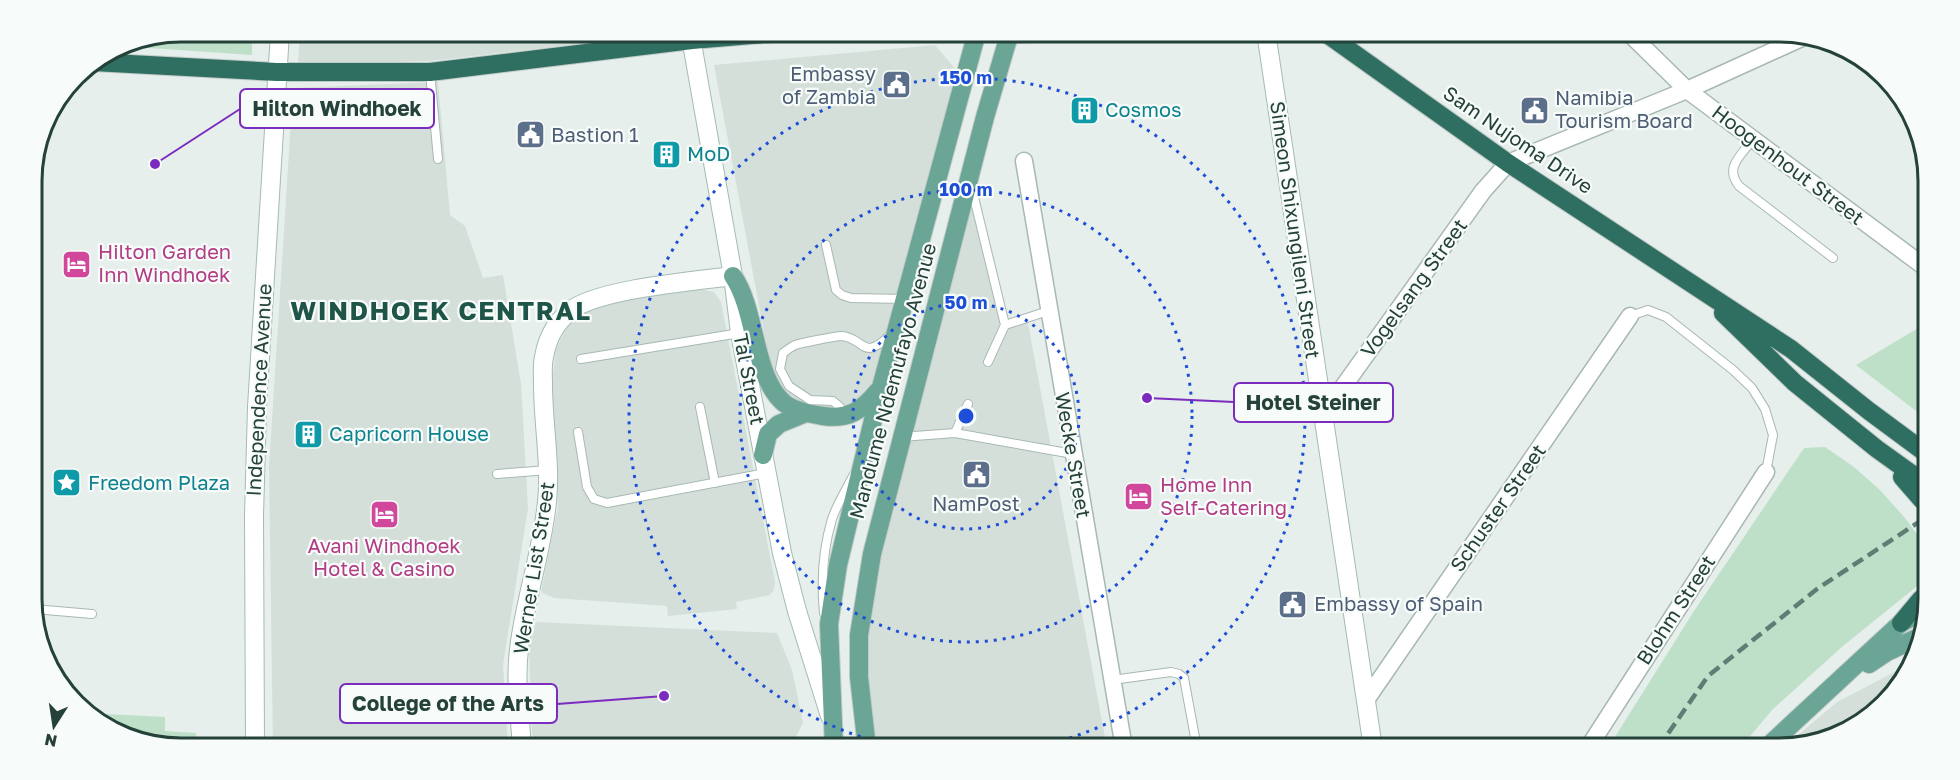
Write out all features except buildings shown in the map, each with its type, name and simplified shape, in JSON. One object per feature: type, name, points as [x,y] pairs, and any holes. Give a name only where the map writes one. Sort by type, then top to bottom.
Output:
[{"type":"highway","points":[[107,63],[277,72],[430,72],[648,42]]},
{"type":"highway","name":"Sam Nujoma Drive","points":[[1338,42],[1508,163],[1690,280],[1791,349],[1918,448]]},
{"type":"highway","name":"Sam Nujoma Drive","points":[[1690,280],[1795,383],[1918,478]]},
{"type":"highway","points":[[1897,432],[1918,443]]},
{"type":"highway","points":[[1878,449],[1918,495]]},
{"type":"highway","points":[[1901,623],[1918,603]]},
{"type":"main road","name":"Mandume Ndemufayo Avenue","points":[[833,738],[828,624],[838,565],[864,451],[972,42]]},
{"type":"main road","name":"Mandume Ndemufayo Avenue","points":[[866,738],[859,677],[859,635],[872,554],[901,436],[1008,42]]},
{"type":"main road","points":[[733,276],[744,295],[767,379],[784,403],[806,413],[848,415],[863,408],[881,387]]},
{"type":"main road","points":[[765,464],[768,434],[779,423],[806,413]]},
{"type":"main road","points":[[1777,738],[1901,623],[1917,614]]},
{"type":"main road","points":[[1820,697],[1887,652],[1912,640]]},
{"type":"street","name":"Independence Avenue","points":[[255,738],[255,466],[279,42]]},
{"type":"street","name":"Tal Street","points":[[692,42],[733,276],[740,333],[782,553],[797,611],[831,721]]},
{"type":"street","name":"Simeon Shixungileni Street","points":[[1267,42],[1372,738]]},
{"type":"street","name":"Hoogenhout Street","points":[[1638,42],[1687,90],[1918,262]]},
{"type":"street","points":[[1508,163],[1687,90],[1791,43]]},
{"type":"street","name":"Wecke Street","points":[[1024,161],[1122,738]]},
{"type":"street","name":"Vogelsang Street","points":[[1323,415],[1483,191],[1508,163]]},
{"type":"street","name":"Werner List Street","points":[[521,738],[519,649],[541,544],[547,501],[549,470],[543,417],[543,359],[550,333],[570,310],[592,300],[617,293],[733,276]]},
{"type":"street","name":"Schuster Street","points":[[1366,700],[1630,316]]},
{"type":"street","name":"Blohm Street","points":[[1594,738],[1766,472]]},
{"type":"lane","points":[[430,72],[438,159]]},
{"type":"lane","points":[[1753,139],[1732,168],[1732,177],[1739,186],[1833,258]]},
{"type":"lane","points":[[970,178],[1005,325],[988,362]]},
{"type":"lane","points":[[826,245],[836,290],[842,295],[851,298],[906,299]]},
{"type":"lane","points":[[1630,316],[1648,310],[1666,317],[1752,388],[1765,409],[1773,435],[1766,472]]},
{"type":"lane","points":[[1005,325],[1048,311]]},
{"type":"lane","points":[[836,416],[840,407],[833,401],[810,400],[789,386],[780,369],[783,353],[796,345],[842,336],[869,348],[879,345],[898,322]]},
{"type":"lane","points":[[580,359],[740,333]]},
{"type":"lane","points":[[955,433],[968,404]]},
{"type":"lane","points":[[700,407],[715,483]]},
{"type":"lane","points":[[578,432],[587,487],[594,500],[607,503],[715,483],[765,464]]},
{"type":"lane","points":[[901,436],[955,433],[1073,454]]},
{"type":"lane","points":[[497,474],[549,470]]},
{"type":"lane","points":[[43,610],[92,614]]},
{"type":"lane","points":[[1112,680],[1171,672],[1179,674],[1184,678],[1195,738]]},
{"type":"shaded area","points":[[299,42],[596,42],[430,61],[298,65]]},
{"type":"shaded area","points":[[935,45],[957,71],[875,380],[849,406],[814,408],[792,398],[772,375],[714,65]]},
{"type":"shaded area","points":[[438,82],[450,215],[465,226],[483,278],[503,275],[521,384],[528,508],[503,665],[507,738],[273,738],[269,467],[293,88]]},
{"type":"shaded area","points":[[970,178],[1005,324],[1027,318],[1105,738],[866,738],[859,635]]},
{"type":"shaded area","points":[[700,289],[714,292],[721,302],[775,582],[774,590],[770,595],[736,602],[737,609],[668,616],[667,606],[554,598],[541,592],[558,507],[550,401],[556,348],[567,327],[581,314],[609,303]]},
{"type":"shaded area","points":[[536,622],[777,633],[792,670],[803,723],[795,738],[534,738],[532,734],[529,646]]},
{"type":"shaded area","points":[[1898,670],[1889,684],[1864,709],[1824,731],[1796,737],[1837,702]]},
{"type":"green space","points":[[181,42],[252,42],[252,55],[143,48]]},
{"type":"green space","points":[[1918,328],[1918,412],[1856,365]]},
{"type":"green space","points":[[1825,447],[1854,467],[1880,490],[1905,518],[1918,536],[1918,585],[1843,646],[1773,709],[1748,738],[1614,738],[1694,611],[1804,448]]},
{"type":"green space","points":[[106,714],[165,717],[165,731],[196,733],[196,738],[163,737],[136,731],[106,716]]},
{"type":"railway","points":[[1665,738],[1708,676],[1817,589],[1918,523]]},
{"type":"place","name":"Embassy of Zambia","points":[[897,85]]},
{"type":"place","name":"Cosmos","points":[[1084,110]]},
{"type":"place","name":"Namibia Tourism Board","points":[[1534,110]]},
{"type":"place","name":"Bastion 1","points":[[530,135]]},
{"type":"place","name":"MoD","points":[[666,154]]},
{"type":"place","name":"Hilton Windhoek","points":[[155,164]]},
{"type":"place","name":"Hilton Garden Inn Windhoek","points":[[77,264]]},
{"type":"place","name":"Hotel Steiner","points":[[1147,398]]},
{"type":"place","name":"Capricorn House","points":[[308,434]]},
{"type":"place","name":"NamPost","points":[[976,474]]},
{"type":"place","name":"Freedom Plaza","points":[[67,483]]},
{"type":"place","name":"Home Inn Self-Catering","points":[[1139,497]]},
{"type":"place","name":"Avani Windhoek Hotel & Casino","points":[[384,515]]},
{"type":"place","name":"Embassy of Spain","points":[[1293,604]]},
{"type":"place","name":"College of the Arts","points":[[664,696]]},
{"type":"district","name":"WINDHOEK CENTRAL","points":[[441,311]]}]
